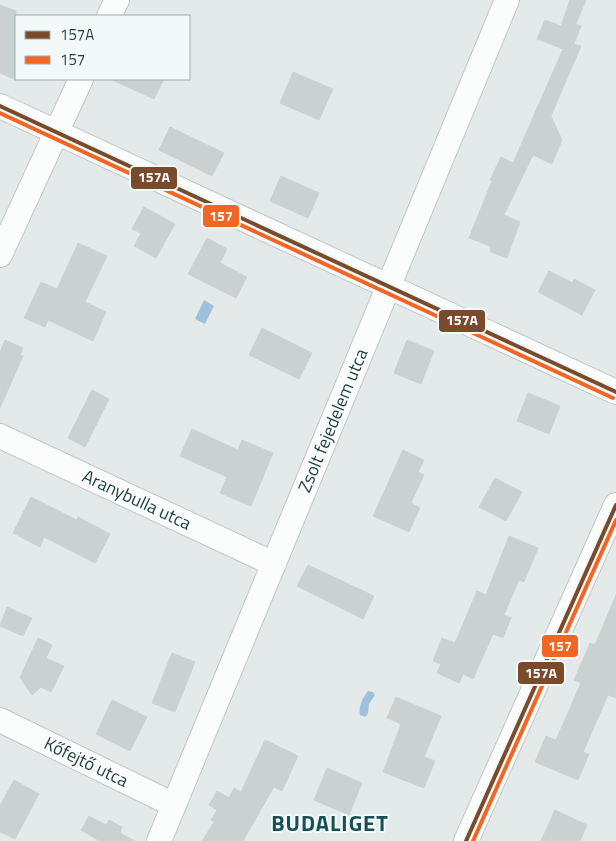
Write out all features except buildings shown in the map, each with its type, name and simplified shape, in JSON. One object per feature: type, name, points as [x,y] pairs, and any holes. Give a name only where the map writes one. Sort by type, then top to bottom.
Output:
[{"type":"street","points":[[109,15],[116,0]]},
{"type":"street","name":"Zsolt fejedelem utca","points":[[159,841],[387,286],[507,0]]},
{"type":"street","points":[[0,255],[81,80]]},
{"type":"street","points":[[0,106],[616,392]]},
{"type":"street","name":"Aranybulla utca","points":[[0,436],[274,564]]},
{"type":"street","points":[[466,841],[616,505]]},
{"type":"street","name":"Kőfejtő utca","points":[[0,720],[174,804]]},
{"type":"water","points":[[204,300],[214,306],[205,324],[195,319]]},
{"type":"water","points":[[368,691],[373,692],[375,695],[369,704],[368,714],[365,717],[360,715],[360,705]]},
{"type":"transit line","name":"157A","points":[[0,106],[616,392]]},
{"type":"transit line","name":"157","points":[[0,113],[613,398]]},
{"type":"transit line","name":"157A","points":[[466,841],[616,505]]},
{"type":"transit line","name":"157","points":[[473,841],[616,520]]},
{"type":"district","name":"BUDALIGET","points":[[330,823]]}]
